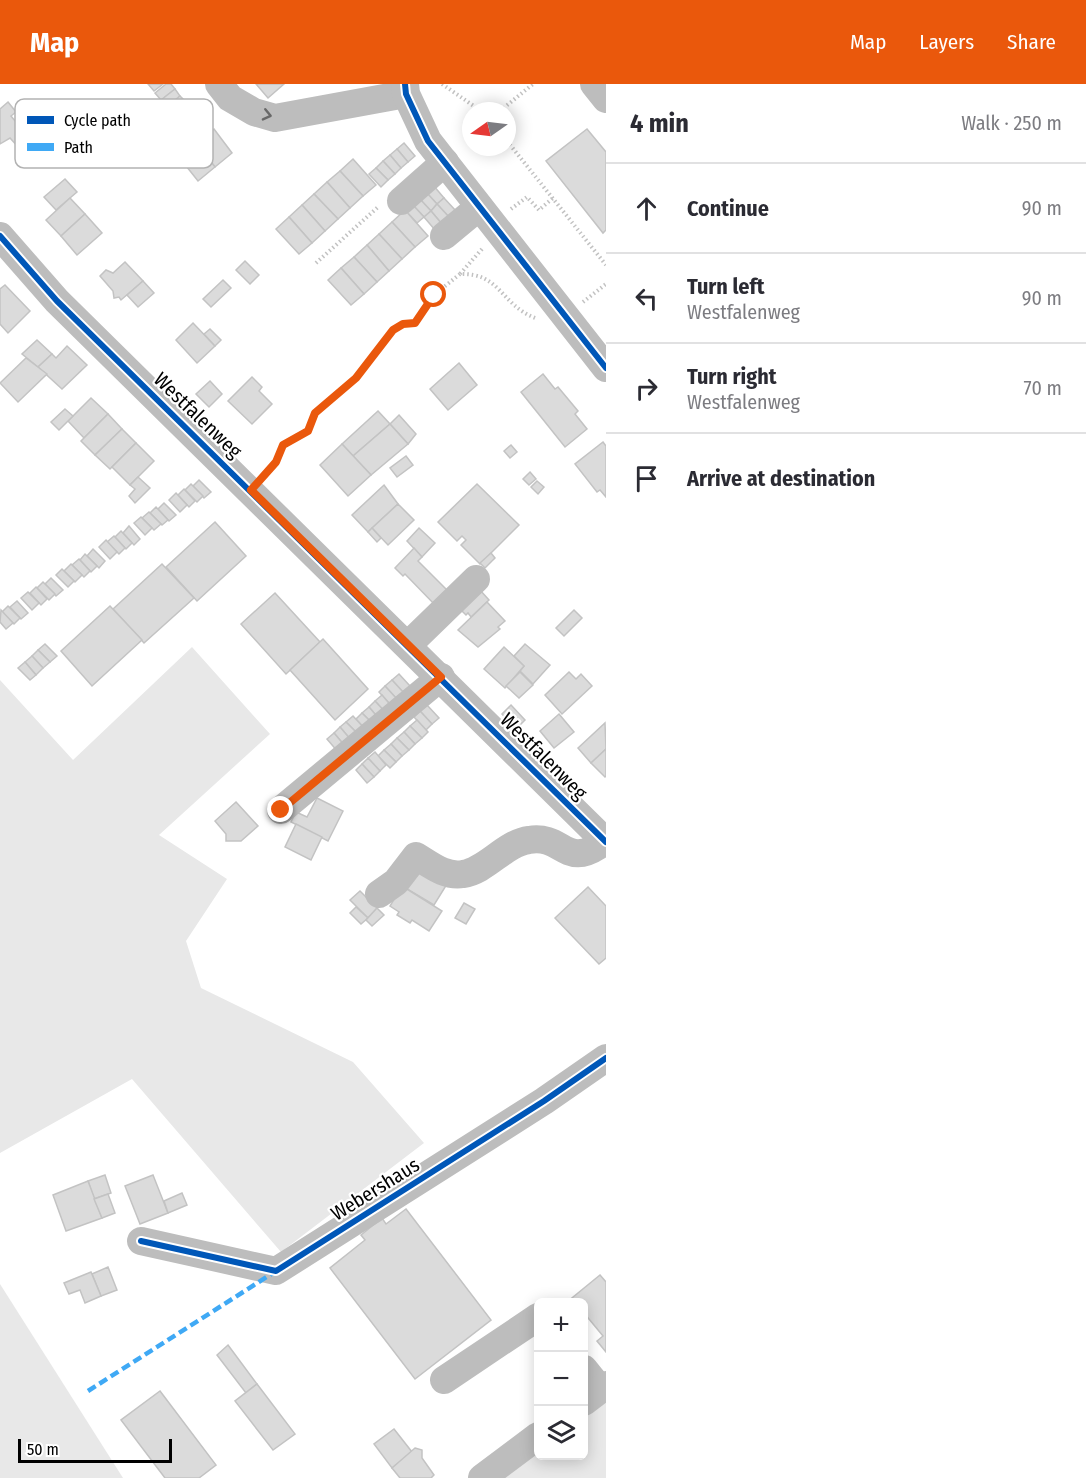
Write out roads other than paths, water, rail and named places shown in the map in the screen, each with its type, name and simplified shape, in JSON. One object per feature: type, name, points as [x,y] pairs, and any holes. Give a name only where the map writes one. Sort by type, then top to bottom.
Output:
[{"type":"street","points":[[219,84],[230,98],[254,112],[275,118],[405,89],[428,141],[606,368]]},
{"type":"street","points":[[594,84],[606,99]]},
{"type":"street","points":[[401,201],[445,162]]},
{"type":"street","points":[[444,236],[491,222]]},
{"type":"street","name":"Westfalenweg","points":[[0,236],[57,301],[441,677],[605,842],[590,853],[574,855],[540,839],[525,840],[464,874],[445,874],[416,856],[407,864],[396,882],[379,894]]},
{"type":"street","points":[[408,645],[476,579]]},
{"type":"street","points":[[281,810],[441,677]]},
{"type":"street","name":"Webershaus","points":[[141,1241],[276,1271],[544,1101],[606,1058]]},
{"type":"street","points":[[444,1380],[534,1320]]},
{"type":"street","points":[[482,1478],[534,1439]]}]
